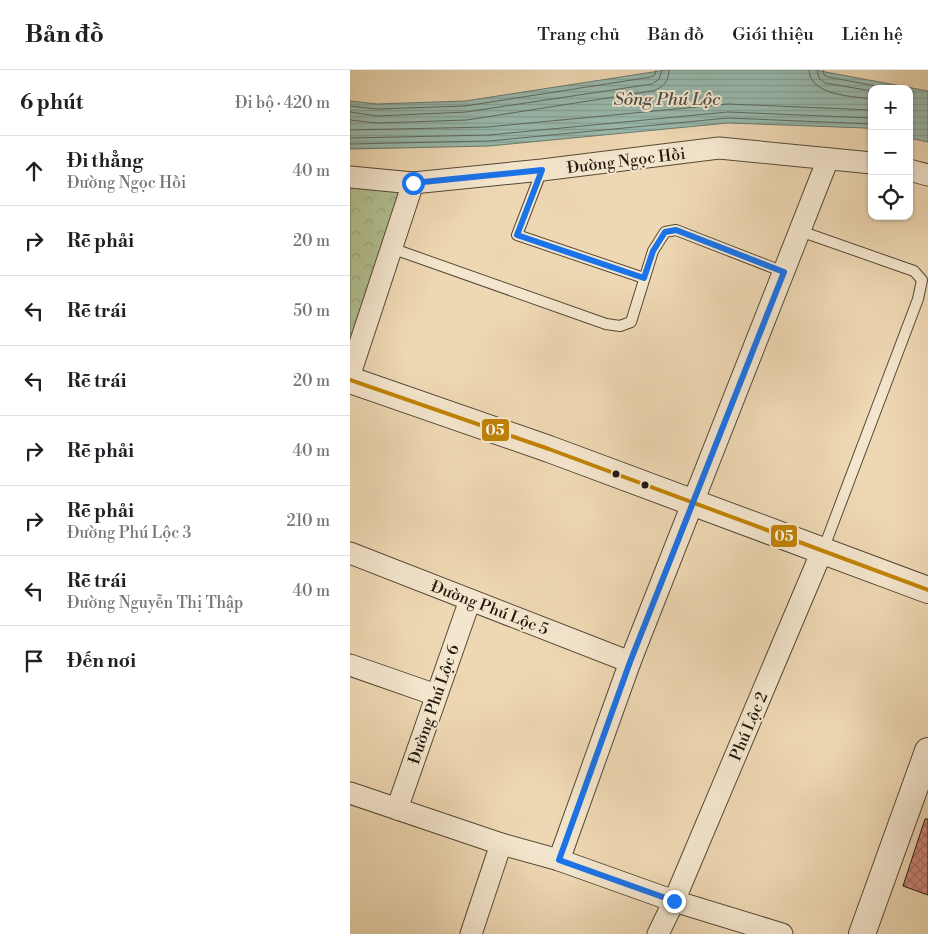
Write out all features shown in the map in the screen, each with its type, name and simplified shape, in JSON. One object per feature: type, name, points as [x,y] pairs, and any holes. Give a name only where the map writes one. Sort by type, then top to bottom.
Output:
[{"type":"street","name":"Đường Ngọc Hồi","points":[[350,177],[413,183],[542,170],[719,148],[868,163]]},
{"type":"street","points":[[559,860],[630,662],[828,158]]},
{"type":"street","points":[[913,171],[928,174]]},
{"type":"street","points":[[350,374],[413,183]]},
{"type":"street","points":[[350,380],[549,449],[928,590]]},
{"type":"street","name":"Phú Lộc 2","points":[[658,934],[674,901],[822,551]]},
{"type":"street","name":"Đường Phú Lộc 5","points":[[350,553],[630,662]]},
{"type":"street","name":"Đường Phú Lộc 6","points":[[397,809],[470,600]]},
{"type":"street","points":[[350,665],[436,696]]},
{"type":"street","points":[[862,934],[928,751]]},
{"type":"street","points":[[350,794],[501,844],[559,860],[674,901],[782,934]]},
{"type":"street","points":[[471,934],[501,844]]},
{"type":"lane","points":[[542,170],[517,235],[644,278]]},
{"type":"lane","points":[[391,248],[606,324],[620,326],[631,322],[653,251],[665,232],[676,230],[784,272]]},
{"type":"lane","points":[[800,231],[914,271],[922,280],[918,298],[822,551]]},
{"type":"green space","points":[[350,180],[413,183],[350,375]]},
{"type":"water","name":"Sông Phú Lộc","points":[[666,70],[815,70],[896,85],[868,85],[868,128],[728,123],[489,146],[350,149],[350,101],[377,104],[465,101]]},
{"type":"water","name":"Sông Phú Lộc","points":[[913,88],[928,91],[928,142],[913,139]]},
{"type":"building","points":[[925,819],[928,819],[928,895],[903,886]]},
{"type":"transit line","name":"05","points":[[350,380],[549,449],[928,590]]},
{"type":"route","points":[[413,183],[542,170],[517,235],[644,278],[653,251],[665,232],[676,230],[784,272],[630,662],[559,860],[674,901]]}]
